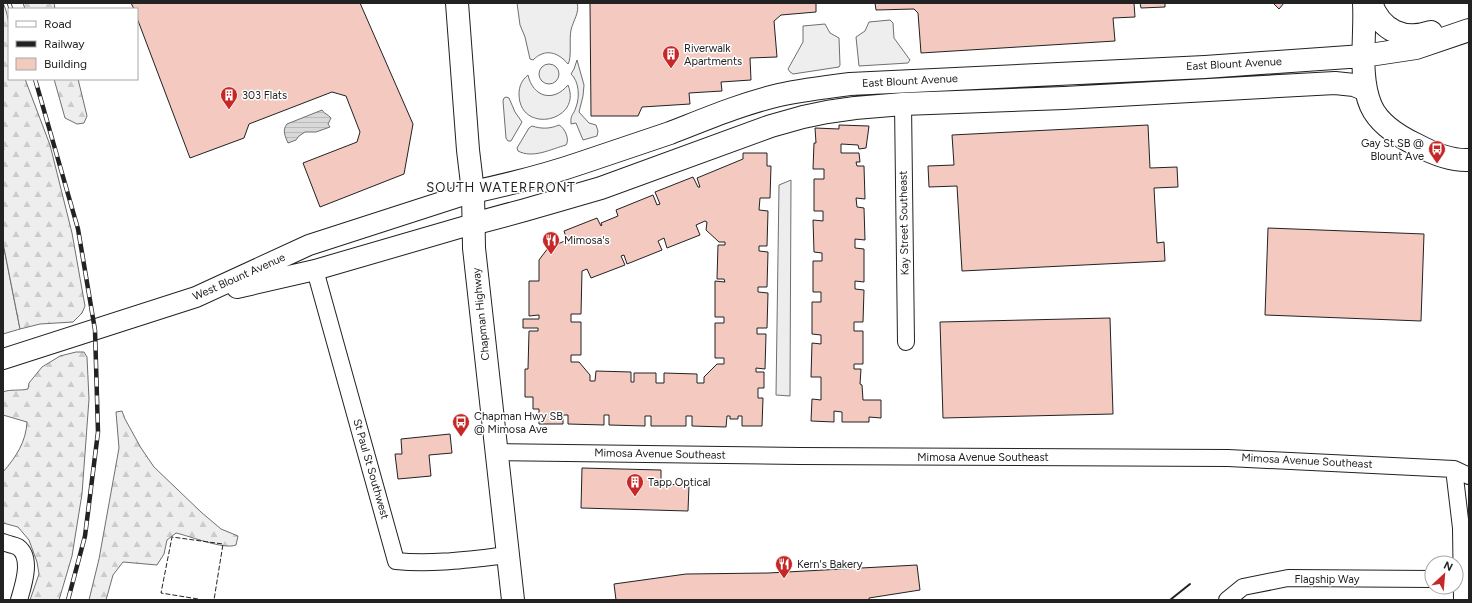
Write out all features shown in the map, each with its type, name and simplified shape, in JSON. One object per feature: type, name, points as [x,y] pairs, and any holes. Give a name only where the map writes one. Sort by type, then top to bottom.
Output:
[{"type":"main road","name":"Chapman Highway","points":[[457,3],[460,26],[468,150],[473,192],[474,248],[513,600]]},
{"type":"main road","points":[[1364,3],[1365,21],[1363,56],[1366,90],[1371,107],[1384,124],[1408,141],[1430,152],[1447,157],[1469,160]]},
{"type":"main road","points":[[1371,3],[1374,12],[1382,21],[1392,30],[1404,35],[1420,36],[1469,21]]},
{"type":"main road","name":"East Blount Avenue","points":[[473,192],[531,179],[572,166],[669,133],[717,114],[778,96],[819,88],[850,84],[1205,67],[1363,56],[1416,48],[1469,30]]},
{"type":"main road","points":[[1205,67],[1206,90]]},
{"type":"main road","points":[[903,81],[903,104]]},
{"type":"main road","points":[[473,224],[601,188],[740,137],[803,117],[827,112],[903,104],[1335,83],[1354,85],[1366,90]]},
{"type":"main road","points":[[778,96],[789,122]]},
{"type":"street","name":"Kay Street Southeast","points":[[903,104],[904,300],[906,342]]},
{"type":"street","name":"West Blount Avenue","points":[[3,360],[196,297],[309,245],[473,192]]},
{"type":"street","points":[[196,297],[315,270],[473,224]]},
{"type":"street","points":[[309,245],[315,270]]},
{"type":"street","name":"St Paul St Southwest","points":[[315,270],[396,561],[410,562],[465,560],[508,555]]},
{"type":"street","name":"Mimosa Avenue Southeast","points":[[496,452],[963,458],[1228,458],[1454,469],[1469,476]]},
{"type":"street","points":[[1454,469],[1465,532],[1462,555]]},
{"type":"street","points":[[3,542],[18,548],[27,562],[19,600]]},
{"type":"street","name":"Flagship Way","points":[[1227,600],[1243,587],[1288,578],[1424,580]]},
{"type":"green space","points":[[3,3],[8,20],[8,80],[25,80],[50,145],[72,233],[85,306],[82,313],[73,322],[40,324],[20,329],[3,243]]},
{"type":"green space","points":[[23,3],[54,3],[55,8],[25,8]]},
{"type":"green space","points":[[517,3],[577,3],[577,13],[571,30],[570,57],[568,64],[556,54],[551,53],[542,54],[533,60],[530,59],[525,37],[520,25]]},
{"type":"green space","points":[[890,20],[893,23],[894,38],[910,60],[908,63],[859,66],[856,37],[865,31],[869,22]]},
{"type":"green space","points":[[825,24],[830,33],[839,38],[839,67],[793,74],[790,72],[788,69],[803,42],[803,26]]},
{"type":"green space","points":[[577,60],[584,85],[579,112],[589,123],[596,125],[598,131],[597,136],[583,140],[576,123],[571,124],[571,118],[575,110],[578,94],[576,81],[571,74]]},
{"type":"green space","points":[[549,64],[556,67],[559,74],[556,81],[549,84],[542,81],[539,74],[542,67]]},
{"type":"green space","points":[[528,75],[534,88],[539,93],[544,95],[550,96],[556,94],[568,85],[570,98],[567,108],[559,115],[549,119],[538,119],[529,115],[522,107],[519,94],[521,83]]},
{"type":"green space","points":[[54,80],[78,80],[87,116],[84,123],[77,124],[65,118]]},
{"type":"green space","points":[[506,97],[509,98],[515,112],[522,122],[511,141],[508,141],[506,138],[503,101]]},
{"type":"green space","points":[[559,125],[566,134],[566,145],[536,154],[518,151],[517,148],[529,128],[532,126],[546,128]]},
{"type":"green space","points":[[3,243],[20,329],[3,334]]},
{"type":"green space","points":[[76,352],[84,352],[87,357],[89,399],[82,494],[72,556],[59,600],[30,600],[39,574],[37,562],[29,540],[18,527],[3,523],[3,472],[20,449],[25,436],[27,422],[3,415],[3,392],[28,389],[29,383],[42,367],[60,356]]},
{"type":"green space","points":[[122,411],[141,448],[154,467],[221,529],[238,536],[236,545],[224,546],[176,533],[167,540],[164,554],[157,565],[123,562],[113,575],[106,600],[89,600],[99,559],[119,448],[116,412]]},
{"type":"shaded area","points":[[322,110],[331,118],[328,124],[330,127],[316,132],[305,132],[296,140],[288,143],[284,131],[287,124]]},
{"type":"shaded area","points":[[791,180],[790,396],[776,395],[779,185]]},
{"type":"building","name":"303 Flats","points":[[131,3],[360,3],[413,124],[404,174],[320,207],[303,163],[357,142],[360,132],[346,96],[332,92],[249,124],[244,138],[190,158],[138,21],[138,8],[134,8]]},
{"type":"building","name":"Riverwalk Apartments","points":[[590,3],[816,3],[816,12],[781,15],[774,21],[777,57],[750,58],[751,80],[721,82],[722,91],[689,93],[690,104],[642,107],[638,116],[591,116]]},
{"type":"building","points":[[875,3],[1134,3],[1135,17],[1113,18],[1115,41],[921,53],[918,13],[914,9],[876,10]]},
{"type":"building","points":[[1140,3],[1165,3],[1165,7],[1141,8]]},
{"type":"building","points":[[1273,3],[1284,3],[1279,9]]},
{"type":"building","points":[[839,125],[869,126],[866,148],[859,149],[858,145],[841,144],[841,153],[859,153],[860,162],[856,162],[857,166],[864,166],[865,199],[856,198],[857,207],[864,208],[865,240],[855,239],[855,248],[864,249],[864,282],[855,281],[855,289],[864,290],[863,322],[854,322],[854,331],[863,331],[863,364],[854,364],[854,369],[861,369],[860,384],[862,385],[863,400],[881,400],[881,418],[869,417],[869,422],[842,422],[842,412],[834,411],[834,422],[811,421],[812,399],[821,400],[821,377],[811,377],[812,343],[821,344],[821,335],[812,334],[812,302],[821,302],[821,292],[813,292],[813,261],[822,261],[822,253],[814,252],[813,220],[823,221],[823,211],[814,211],[814,179],[824,179],[824,169],[813,169],[814,143],[816,143],[815,128],[839,129]]},
{"type":"building","points":[[1148,125],[1150,168],[1177,167],[1178,187],[1154,188],[1157,243],[1164,242],[1165,261],[962,271],[957,186],[929,187],[928,166],[954,165],[952,135]]},
{"type":"building","points":[[743,153],[767,153],[767,166],[771,166],[770,198],[760,198],[759,210],[768,211],[767,246],[759,246],[759,251],[768,252],[767,287],[758,287],[758,292],[768,293],[767,328],[757,328],[757,334],[766,334],[765,369],[756,368],[756,372],[764,372],[764,388],[758,388],[758,398],[763,398],[762,426],[742,426],[742,416],[738,416],[738,419],[730,419],[730,416],[727,416],[726,427],[692,426],[692,416],[686,416],[686,426],[651,426],[651,416],[645,416],[645,426],[609,425],[609,415],[604,415],[604,425],[568,424],[568,415],[563,415],[563,424],[539,424],[539,409],[533,409],[533,397],[525,397],[525,369],[528,369],[529,331],[538,331],[538,328],[523,328],[523,319],[539,319],[539,315],[529,316],[529,281],[539,281],[539,260],[548,248],[567,240],[564,231],[597,218],[601,226],[601,223],[618,216],[616,210],[653,195],[657,205],[660,204],[655,192],[693,177],[698,187],[700,187],[697,178],[743,159]],"holes":[[[705,221],[707,222],[706,230],[719,242],[725,242],[725,245],[718,245],[717,279],[724,279],[725,282],[715,281],[715,317],[724,317],[724,323],[715,323],[715,358],[724,358],[724,364],[717,364],[704,377],[704,383],[697,383],[697,374],[664,373],[664,383],[656,383],[656,373],[634,373],[634,382],[631,382],[631,372],[596,371],[595,381],[590,381],[590,375],[579,362],[571,362],[571,355],[581,355],[581,322],[571,322],[571,314],[581,314],[582,271],[587,269],[591,278],[625,265],[621,256],[624,255],[627,264],[662,250],[658,241],[664,238],[667,248],[700,235],[696,225]]]},
{"type":"building","points":[[1268,228],[1424,234],[1421,321],[1265,315]]},
{"type":"building","points":[[1110,318],[1113,414],[943,418],[940,322]]},
{"type":"building","points":[[450,434],[452,453],[429,455],[431,476],[398,479],[395,454],[402,454],[401,439]]},
{"type":"building","name":"Tapp Optical","points":[[582,468],[661,470],[661,484],[689,485],[688,511],[581,508]]},
{"type":"building","name":"Kern's Bakery","points":[[917,565],[920,590],[869,598],[869,600],[616,600],[614,584],[686,574],[768,573]]},
{"type":"railway","points":[[9,3],[11,8]]},
{"type":"railway","points":[[35,80],[78,229],[95,330],[98,432],[85,536],[68,600]]},
{"type":"fence","points":[[198,599],[161,593],[172,537],[223,544],[214,600]]},
{"type":"wall","points":[[1170,600],[1190,584]]},
{"type":"place","name":"Riverwalk Apartments","points":[[671,69]]},
{"type":"place","name":"303 Flats","points":[[229,110]]},
{"type":"place","name":"Gay St SB @ Blount Ave","points":[[1437,164]]},
{"type":"place","name":"Mimosa's","points":[[551,255]]},
{"type":"place","name":"Chapman Hwy SB @ Mimosa Ave","points":[[461,437]]},
{"type":"place","name":"Tapp Optical","points":[[635,497]]},
{"type":"place","name":"Kern's Bakery","points":[[784,579]]},
{"type":"district","name":"SOUTH WATERFRONT","points":[[501,187]]}]
